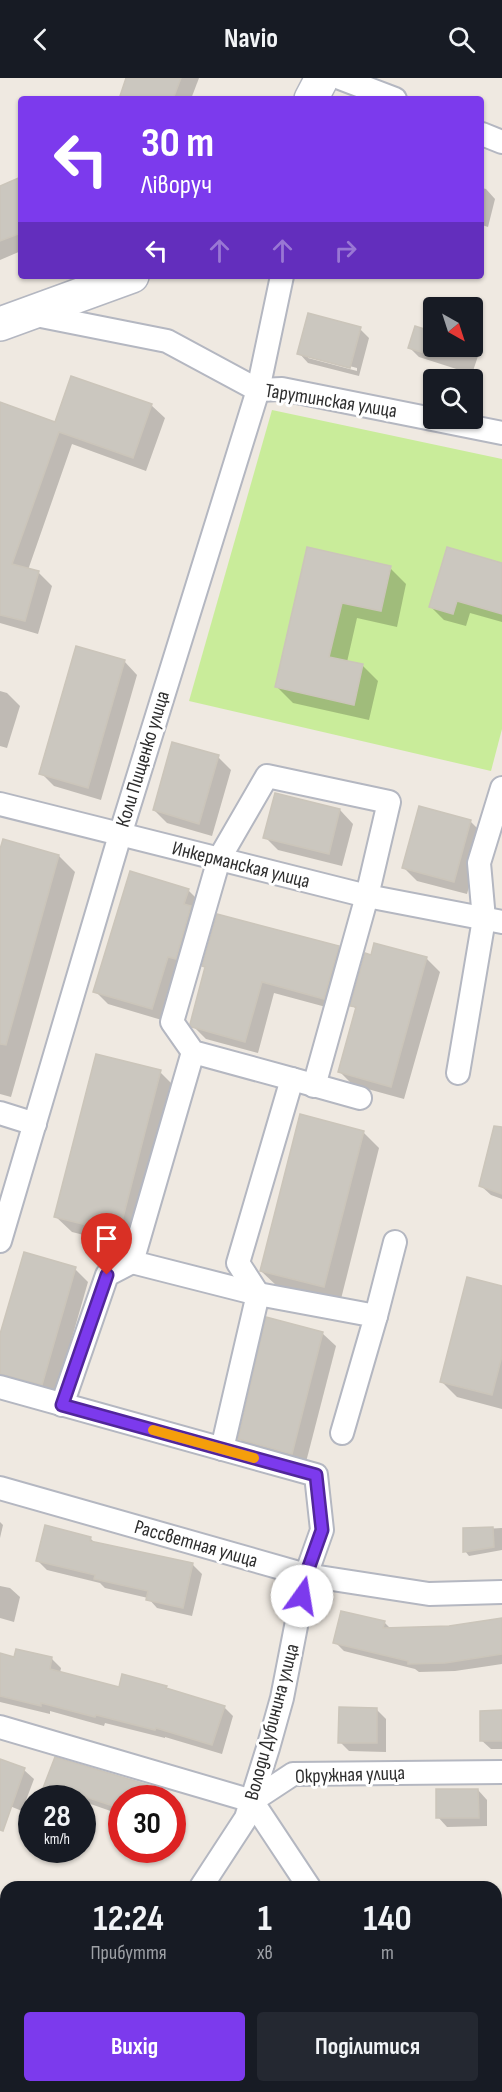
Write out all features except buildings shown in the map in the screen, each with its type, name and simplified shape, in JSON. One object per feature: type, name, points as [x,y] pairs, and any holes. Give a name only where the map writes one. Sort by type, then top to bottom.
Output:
[{"type":"main road","points":[[313,96],[323,78]]},
{"type":"main road","points":[[14,319],[124,279]]},
{"type":"street","points":[[320,96],[323,78]]},
{"type":"street","points":[[340,78],[387,96]]},
{"type":"street","points":[[484,135],[502,142]]},
{"type":"street","name":"Коли Пищенко улица","points":[[0,1241],[120,836],[258,390],[281,279]]},
{"type":"street","name":"Тарутинская улица","points":[[14,319],[167,341],[258,390],[282,389],[502,434]]},
{"type":"street","points":[[314,1086],[367,896],[389,802],[267,776],[219,860],[172,1022],[193,1052],[314,1086],[360,1098]]},
{"type":"street","points":[[458,1072],[493,920],[478,863],[502,788]]},
{"type":"street","name":"Инкерманская улица","points":[[0,804],[120,836],[367,896],[493,920]]},
{"type":"street","points":[[132,1262],[193,1052]]},
{"type":"street","points":[[0,1387],[222,1449],[258,1294],[238,1263],[292,1079]]},
{"type":"street","points":[[0,1113],[34,1124]]},
{"type":"street","points":[[342,1433],[395,1242]]},
{"type":"street","points":[[62,1405],[107,1275],[132,1262],[258,1294],[376,1316]]},
{"type":"street","name":"Володи Дубинина улица","points":[[205,1881],[246,1818],[252,1801],[282,1698],[306,1575],[322,1530],[316,1475],[222,1449]]},
{"type":"street","name":"Рассветная улица","points":[[0,1488],[306,1575],[429,1594],[502,1593]]},
{"type":"street","points":[[0,1727],[252,1801],[305,1881]]},
{"type":"street","name":"Окружная улица","points":[[252,1801],[293,1774],[502,1772]]},
{"type":"green space","points":[[272,410],[502,459],[502,729],[491,771],[189,701]]},
{"type":"slow traffic","points":[[153,1430],[254,1458]]},
{"type":"route","points":[[107,1275],[62,1405],[316,1475],[322,1530],[306,1575],[302,1596]]}]
